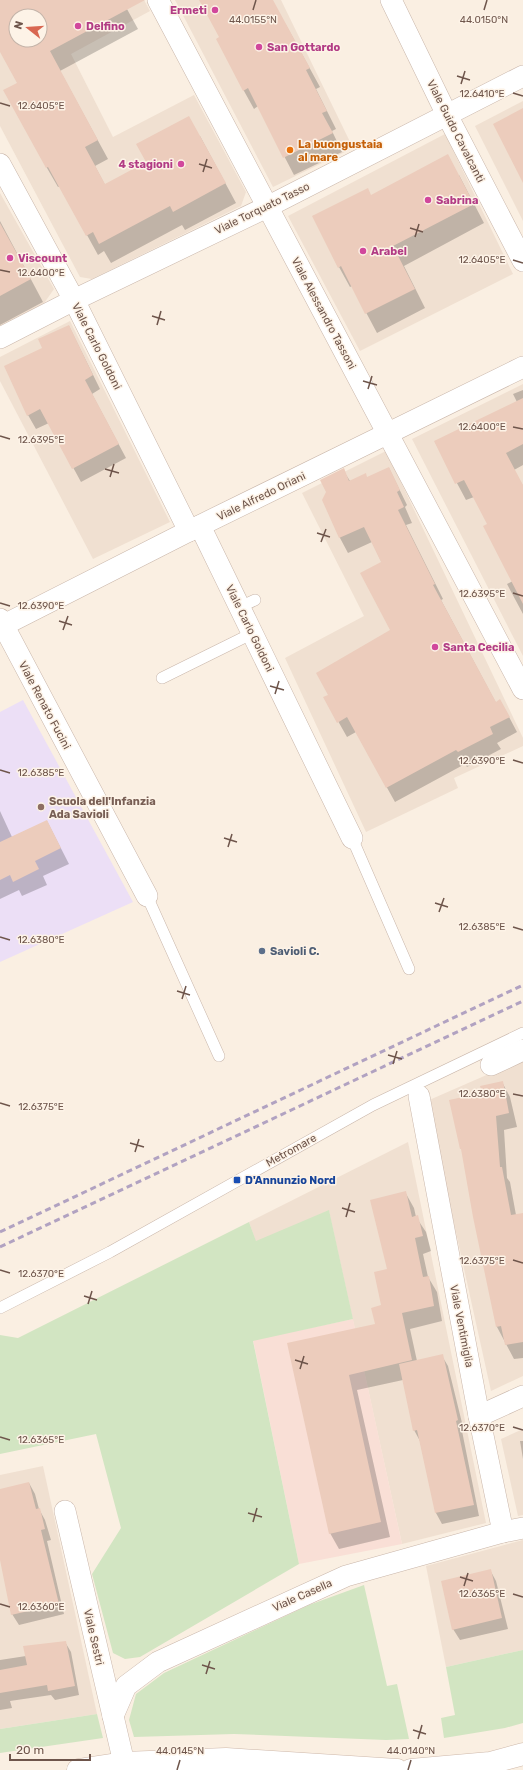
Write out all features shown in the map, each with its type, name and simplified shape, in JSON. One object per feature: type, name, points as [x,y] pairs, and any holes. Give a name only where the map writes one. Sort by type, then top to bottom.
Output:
[{"type":"street","name":"Viale Alessandro Tassoni","points":[[158,0],[523,689]]},
{"type":"street","name":"Viale Guido Cavalcanti","points":[[391,0],[523,261]]},
{"type":"street","name":"Viale Torquato Tasso","points":[[0,338],[74,300],[267,206],[523,76]]},
{"type":"street","name":"Viale Carlo Goldoni","points":[[0,164],[195,528],[248,603],[253,633],[352,838]]},
{"type":"street","name":"Viale Alfredo Oriani","points":[[1,624],[523,367]]},
{"type":"street","name":"Viale Renato Fucini","points":[[1,624],[147,896]]},
{"type":"street","points":[[491,1065],[523,1050]]},
{"type":"street","name":"Viale Ventimiglia","points":[[419,1096],[479,1416],[513,1530]]},
{"type":"street","points":[[479,1416],[523,1396]]},
{"type":"street","name":"Viale Sestri","points":[[65,1511],[124,1762]]},
{"type":"street","name":"Viale Casella","points":[[113,1716],[126,1686],[158,1662],[346,1576],[513,1530]]},
{"type":"street","points":[[411,1770],[491,1766],[523,1754]]},
{"type":"street","points":[[78,1770],[124,1762],[226,1759],[397,1770]]},
{"type":"lane","points":[[162,678],[253,633]]},
{"type":"lane","points":[[352,838],[409,969]]},
{"type":"lane","points":[[147,896],[219,1056]]},
{"type":"lane","name":"Metromare","points":[[0,1308],[110,1252],[372,1105],[523,1033]]},
{"type":"shaded area","points":[[0,0],[144,0],[150,11],[71,54],[113,137],[194,95],[246,192],[241,206],[92,279],[80,277],[0,126]]},
{"type":"shaded area","points":[[175,0],[281,0],[353,148],[273,187]]},
{"type":"shaded area","points":[[523,101],[523,221],[475,126]]},
{"type":"shaded area","points":[[445,134],[513,274],[360,351],[288,216]]},
{"type":"shaded area","points":[[0,193],[54,289],[42,306],[0,328]]},
{"type":"shaded area","points":[[70,321],[170,522],[93,559],[0,381],[0,357]]},
{"type":"shaded area","points":[[523,384],[523,656],[412,439]]},
{"type":"shaded area","points":[[386,451],[523,738],[523,746],[454,778],[458,788],[366,832],[285,658],[364,616],[302,493]]},
{"type":"shaded area","name":"Scuola dell'Infanzia Ada Savioli","points":[[23,700],[133,902],[0,962],[0,712]]},
{"type":"shaded area","points":[[523,1059],[523,1376],[491,1391],[427,1101]]},
{"type":"shaded area","points":[[408,1142],[486,1523],[402,1544],[329,1211],[256,1242],[249,1222]]},
{"type":"shaded area","points":[[353,1319],[402,1544],[299,1564],[253,1340]]},
{"type":"shaded area","points":[[523,1429],[523,1515],[518,1516],[501,1439]]},
{"type":"shaded area","points":[[43,1466],[97,1714],[0,1729],[0,1475]]},
{"type":"shaded area","points":[[523,1540],[523,1650],[446,1667],[426,1566]]},
{"type":"green space","points":[[329,1210],[353,1319],[253,1341],[299,1564],[140,1657],[125,1659],[113,1653],[92,1574],[121,1528],[96,1434],[0,1454],[0,1335],[18,1338],[249,1222],[256,1241]]},
{"type":"green space","points":[[364,1585],[387,1686],[397,1684],[409,1739],[386,1740],[234,1734],[134,1737],[129,1720],[136,1694],[164,1673],[309,1605]]},
{"type":"green space","points":[[523,1650],[523,1723],[505,1728],[444,1738],[441,1718],[455,1715],[446,1667]]},
{"type":"green space","points":[[97,1714],[103,1738],[0,1753],[0,1729]]},
{"type":"building","points":[[0,0],[145,0],[50,51],[98,140],[85,147],[105,184],[146,162],[136,144],[189,116],[226,183],[173,212],[170,206],[99,244],[93,232],[86,236],[3,90],[17,83],[0,52]]},
{"type":"building","points":[[199,0],[273,0],[310,68],[306,70],[327,111],[322,113],[333,133],[283,158],[248,88],[243,91],[216,39],[219,37]]},
{"type":"building","points":[[523,108],[523,183],[493,124]]},
{"type":"building","points":[[448,154],[474,204],[393,246],[415,289],[365,314],[341,266],[338,268],[312,216],[368,188],[371,195]]},
{"type":"building","name":"Viscount","points":[[0,223],[31,279],[0,296]]},
{"type":"building","points":[[69,325],[93,375],[85,380],[119,444],[72,469],[40,409],[27,416],[4,366],[42,348],[38,339]]},
{"type":"building","points":[[523,398],[523,444],[506,453],[523,485],[523,604],[483,526],[487,524],[464,480],[455,484],[434,441]]},
{"type":"building","points":[[389,467],[400,490],[397,492],[404,507],[398,510],[435,584],[433,585],[496,702],[500,699],[510,717],[490,727],[493,734],[458,752],[456,750],[386,788],[347,717],[337,723],[323,697],[328,695],[316,673],[390,630],[360,573],[381,562],[364,527],[339,538],[322,500],[326,492],[320,480],[344,468],[349,481],[366,473],[367,477]]},
{"type":"building","points":[[47,820],[61,848],[35,861],[39,869],[13,882],[10,875],[0,880],[0,842]]},
{"type":"building","points":[[503,1081],[509,1113],[496,1116],[500,1167],[502,1167],[511,1215],[523,1213],[523,1342],[505,1345],[501,1326],[496,1327],[473,1217],[461,1149],[449,1100],[482,1093],[480,1086]]},
{"type":"building","points":[[406,1191],[412,1217],[418,1215],[423,1236],[415,1238],[423,1277],[429,1276],[434,1306],[402,1313],[412,1360],[349,1375],[381,1522],[329,1534],[287,1343],[375,1324],[371,1308],[381,1305],[374,1272],[387,1269],[370,1200]]},
{"type":"building","points":[[443,1354],[458,1420],[456,1421],[474,1505],[435,1513],[417,1430],[413,1431],[399,1364]]},
{"type":"building","points":[[29,1482],[36,1509],[40,1508],[45,1529],[41,1530],[59,1604],[11,1615],[0,1560],[0,1489]]},
{"type":"building","points":[[491,1569],[502,1618],[452,1630],[441,1581]]},
{"type":"building","points":[[66,1641],[75,1686],[48,1691],[47,1685],[0,1693],[0,1670],[27,1665],[23,1646]]},
{"type":"railway","points":[[0,1232],[523,985]]},
{"type":"railway","points":[[0,1247],[523,1001]]},
{"type":"place","name":"Ermeti","points":[[215,10]]},
{"type":"place","name":"Delfino","points":[[78,26]]},
{"type":"place","name":"San Gottardo","points":[[259,47]]},
{"type":"place","name":"La buongustaia al mare","points":[[290,150]]},
{"type":"place","name":"4 stagioni","points":[[181,164]]},
{"type":"place","name":"Sabrina","points":[[428,200]]},
{"type":"place","name":"Arabel","points":[[363,251]]},
{"type":"place","name":"Viscount","points":[[10,258]]},
{"type":"place","name":"Santa Cecilia","points":[[435,647]]},
{"type":"place","name":"Scuola dell'Infanzia Ada Savioli","points":[[41,807]]},
{"type":"place","name":"Savioli C.","points":[[262,951]]},
{"type":"place","name":"D'Annunzio Nord","points":[[237,1180]]}]
